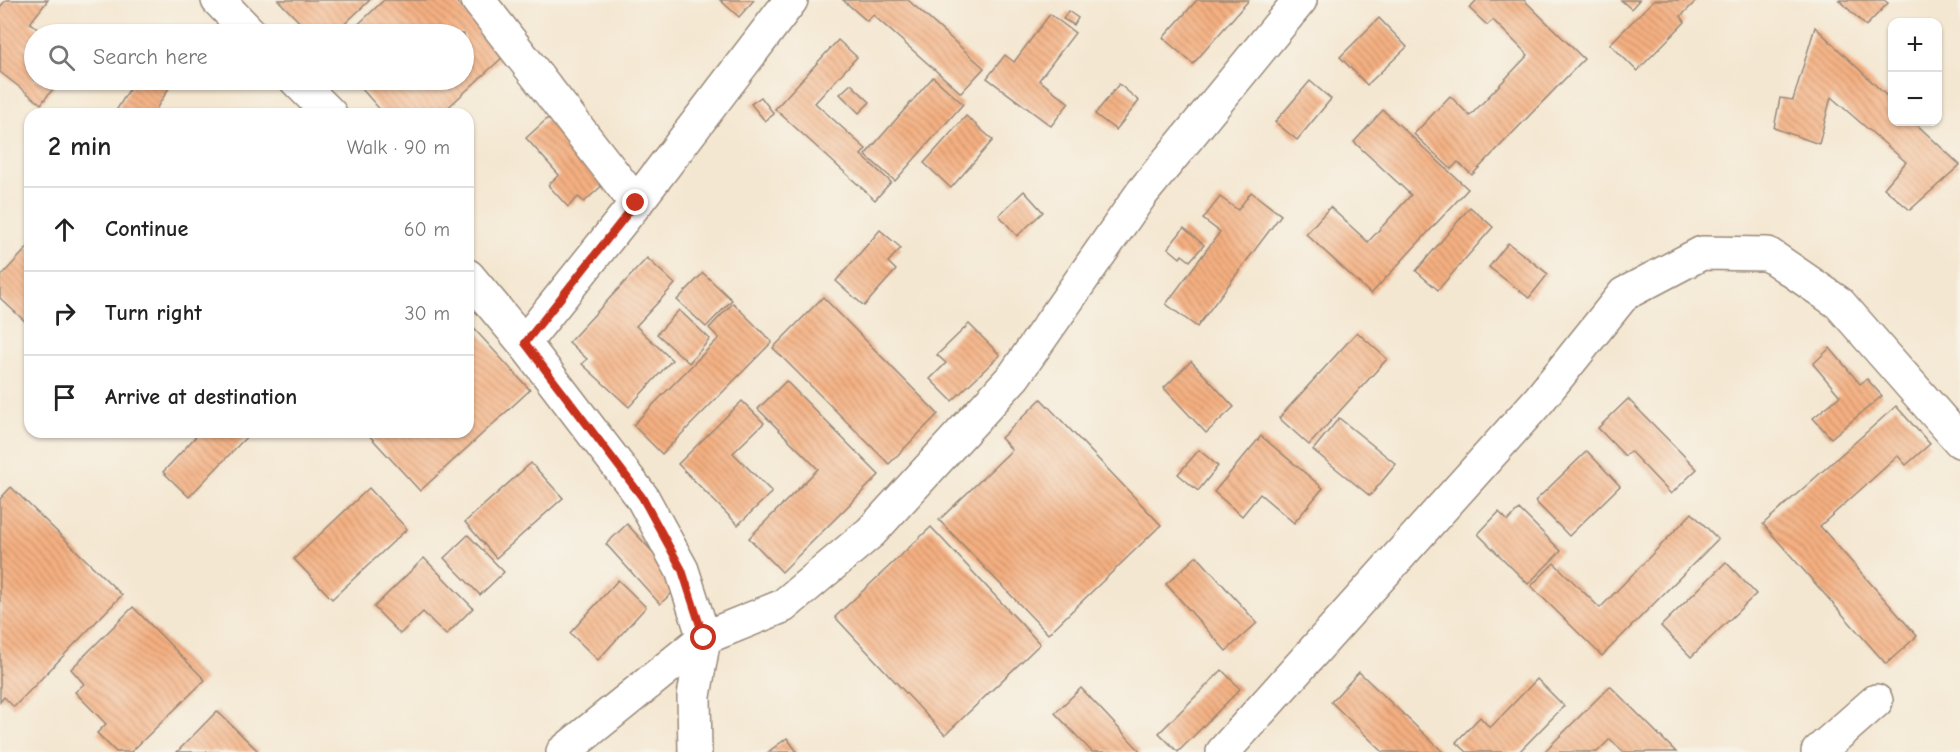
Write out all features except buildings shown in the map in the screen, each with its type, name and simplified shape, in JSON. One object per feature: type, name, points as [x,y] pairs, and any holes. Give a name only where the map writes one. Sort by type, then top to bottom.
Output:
[{"type":"street","points":[[218,0],[241,24]]},
{"type":"street","points":[[478,0],[636,203]]},
{"type":"street","points":[[525,343],[636,203],[791,0]]},
{"type":"street","points":[[563,752],[704,638],[783,606],[871,532],[1014,376],[1142,193],[1300,0]]},
{"type":"street","points":[[306,90],[324,108]]},
{"type":"street","points":[[1223,752],[1539,400],[1624,294],[1702,253],[1768,254],[1839,303],[1960,441]]},
{"type":"street","points":[[474,283],[525,343],[642,497],[682,570],[704,638],[694,696],[695,752]]},
{"type":"street","points":[[1818,752],[1876,702]]},
{"type":"route","points":[[636,203],[525,343],[642,497],[682,570],[704,638]]}]
